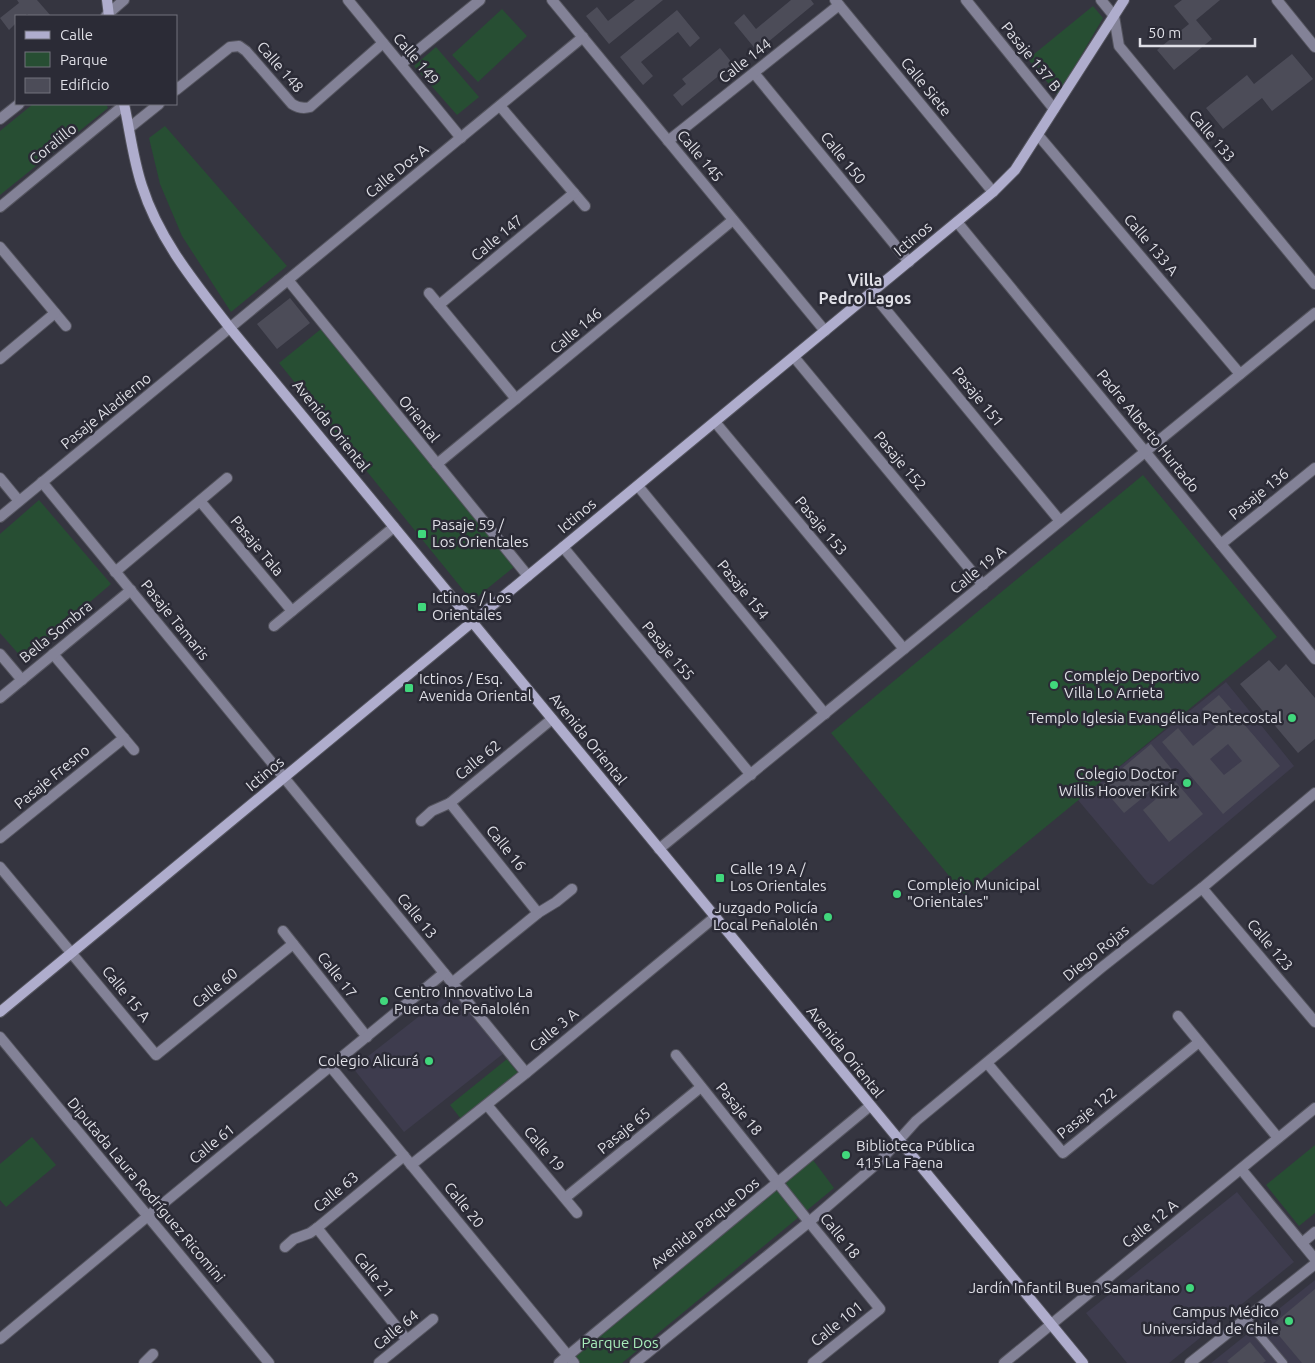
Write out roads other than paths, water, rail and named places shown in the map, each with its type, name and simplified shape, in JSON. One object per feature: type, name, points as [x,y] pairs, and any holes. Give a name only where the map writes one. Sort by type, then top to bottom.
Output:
[{"type":"main road","points":[[107,0],[108,15]]},
{"type":"main road","name":"Ictinos","points":[[0,1012],[1005,182],[1038,135],[1124,0]]},
{"type":"main road","name":"Avenida Oriental","points":[[124,105],[142,187],[170,247],[188,274],[230,328],[552,720],[1083,1363]]},
{"type":"street","points":[[108,15],[124,0]]},
{"type":"street","name":"Calle 149","points":[[348,0],[461,138]]},
{"type":"street","points":[[401,64],[479,0]]},
{"type":"street","name":"Calle 145","points":[[552,0],[825,331]]},
{"type":"street","name":"Pasaje 137 B","points":[[966,0],[1054,109]]},
{"type":"street","name":"Calle 133","points":[[1101,0],[1114,16],[1119,46],[1315,284]]},
{"type":"street","points":[[1277,0],[1315,47]]},
{"type":"street","name":"Calle 144","points":[[668,141],[754,74],[837,3]]},
{"type":"street","name":"Calle Siete","points":[[837,3],[993,192]]},
{"type":"street","name":"Calle Dos A","points":[[230,328],[583,37]]},
{"type":"street","name":"Calle 148","points":[[178,88],[230,48],[239,46],[246,51],[292,104],[296,107],[306,108],[310,107],[383,43]]},
{"type":"street","name":"Calle 150","points":[[754,74],[909,262]]},
{"type":"street","points":[[0,119],[18,105]]},
{"type":"street","name":"Coralillo","points":[[0,207],[123,105]]},
{"type":"street","points":[[129,128],[158,105]]},
{"type":"street","points":[[500,106],[585,206]]},
{"type":"street","name":"Calle 133 A","points":[[1038,135],[1240,374]]},
{"type":"street","name":"Calle 147","points":[[439,305],[574,193]]},
{"type":"street","name":"Calle 146","points":[[437,464],[734,220]]},
{"type":"street","name":"Padre Alberto Hurtado","points":[[957,222],[1315,659]]},
{"type":"street","points":[[0,247],[66,326]]},
{"type":"street","name":"Oriental","points":[[288,280],[528,576]]},
{"type":"street","name":"Pasaje 151","points":[[872,292],[1060,521]]},
{"type":"street","points":[[429,293],[516,399]]},
{"type":"street","points":[[0,359],[55,313]]},
{"type":"street","name":"Calle 19 A","points":[[659,849],[1315,314]]},
{"type":"street","name":"Pasaje Aladierno","points":[[0,517],[230,328]]},
{"type":"street","name":"Pasaje 152","points":[[794,357],[983,584]]},
{"type":"street","name":"Pasaje 153","points":[[715,422],[904,649]]},
{"type":"street","name":"Pasaje 136","points":[[1221,544],[1315,468]]},
{"type":"street","points":[[0,478],[19,501]]},
{"type":"street","points":[[115,572],[227,478]]},
{"type":"street","name":"Pasaje Tamaris","points":[[42,482],[284,777]]},
{"type":"street","name":"Pasaje 154","points":[[638,486],[825,714]]},
{"type":"street","name":"Pasaje Tala","points":[[200,501],[292,611]]},
{"type":"street","points":[[274,626],[394,527]]},
{"type":"street","name":"Pasaje 155","points":[[563,547],[751,775]]},
{"type":"street","name":"Bella Sombra","points":[[0,698],[131,590]]},
{"type":"street","points":[[0,654],[22,680]]},
{"type":"street","points":[[52,654],[134,750]]},
{"type":"street","name":"Calle 62","points":[[421,821],[432,812],[450,803],[552,720]]},
{"type":"street","name":"Pasaje Fresno","points":[[0,838],[124,738]]},
{"type":"street","name":"Calle 13","points":[[284,777],[526,1073]]},
{"type":"street","name":"Diego Rojas","points":[[899,1140],[916,1121],[1101,968],[1202,888],[1315,793]]},
{"type":"street","name":"Calle 16","points":[[450,803],[538,913]]},
{"type":"street","points":[[0,866],[72,952]]},
{"type":"street","name":"Calle 123","points":[[1202,888],[1315,1022]]},
{"type":"street","points":[[452,983],[538,913],[572,889]]},
{"type":"street","name":"Calle 3 A","points":[[411,1165],[487,1105],[715,917]]},
{"type":"street","name":"Calle 17","points":[[283,931],[367,1037]]},
{"type":"street","name":"Calle 60","points":[[156,1055],[293,944]]},
{"type":"street","name":"Calle 15 A","points":[[72,952],[156,1055]]},
{"type":"street","name":"Calle 61","points":[[0,1339],[444,973]]},
{"type":"street","points":[[1178,1016],[1278,1138]]},
{"type":"street","name":"Diputada Laura Rodríguez Ricomini","points":[[0,1037],[269,1363]]},
{"type":"street","name":"Pasaje 122","points":[[987,1062],[1063,1153],[1199,1042]]},
{"type":"street","name":"Pasaje 18","points":[[676,1055],[778,1182]]},
{"type":"street","name":"Calle 20","points":[[330,1066],[571,1359]]},
{"type":"street","name":"Pasaje 65","points":[[565,1198],[701,1087]]},
{"type":"street","name":"Calle 19","points":[[487,1105],[577,1213]]},
{"type":"street","name":"Avenida Parque Dos","points":[[559,1363],[571,1359],[870,1106]]},
{"type":"street","name":"Calle 12 A","points":[[1004,1363],[1315,1108]]},
{"type":"street","points":[[636,1363],[809,1222],[880,1161],[899,1140]]},
{"type":"street","name":"Calle 63","points":[[285,1247],[294,1239],[317,1228],[404,1156]]},
{"type":"street","points":[[1241,1169],[1315,1259]]},
{"type":"street","name":"Calle 18","points":[[778,1182],[880,1309]]},
{"type":"street","name":"Calle 21","points":[[317,1228],[407,1340]]},
{"type":"street","points":[[1302,1243],[1315,1232]]},
{"type":"street","points":[[1190,1363],[1315,1264]]},
{"type":"street","name":"Calle 101","points":[[813,1363],[880,1309]]},
{"type":"street","name":"Calle 64","points":[[379,1363],[433,1320]]},
{"type":"street","points":[[144,1363],[153,1354]]},
{"type":"lane","points":[[1246,1319],[1283,1363]]},
{"type":"place","name":"Pasaje 59 / Los Orientales","points":[[422,534]]},
{"type":"place","name":"Ictinos / Los Orientales","points":[[422,607]]},
{"type":"place","name":"Complejo Deportivo Villa Lo Arrieta","points":[[1054,685]]},
{"type":"place","name":"Ictinos / Esq. Avenida Oriental","points":[[409,688]]},
{"type":"place","name":"Templo Iglesia Evangélica Pentecostal","points":[[1292,718]]},
{"type":"place","name":"Colegio Doctor Willis Hoover Kirk","points":[[1187,783]]},
{"type":"place","name":"Calle 19 A / Los Orientales","points":[[720,878]]},
{"type":"place","name":"Complejo Municipal \"Orientales\"","points":[[897,894]]},
{"type":"place","name":"Juzgado Policía Local Peñalolén","points":[[828,917]]},
{"type":"place","name":"Centro Innovativo La Puerta de Peñalolén","points":[[384,1001]]},
{"type":"place","name":"Colegio Alicurá","points":[[429,1061]]},
{"type":"place","name":"Biblioteca Pública 415 La Faena","points":[[846,1155]]},
{"type":"place","name":"Jardín Infantil Buen Samaritano","points":[[1190,1288]]},
{"type":"place","name":"Campus Médico Universidad de Chile","points":[[1289,1321]]},
{"type":"district","name":"Villa Pedro Lagos","points":[[865,289]]},
{"type":"park label","name":"Parque Dos","points":[[620,1343]]}]
